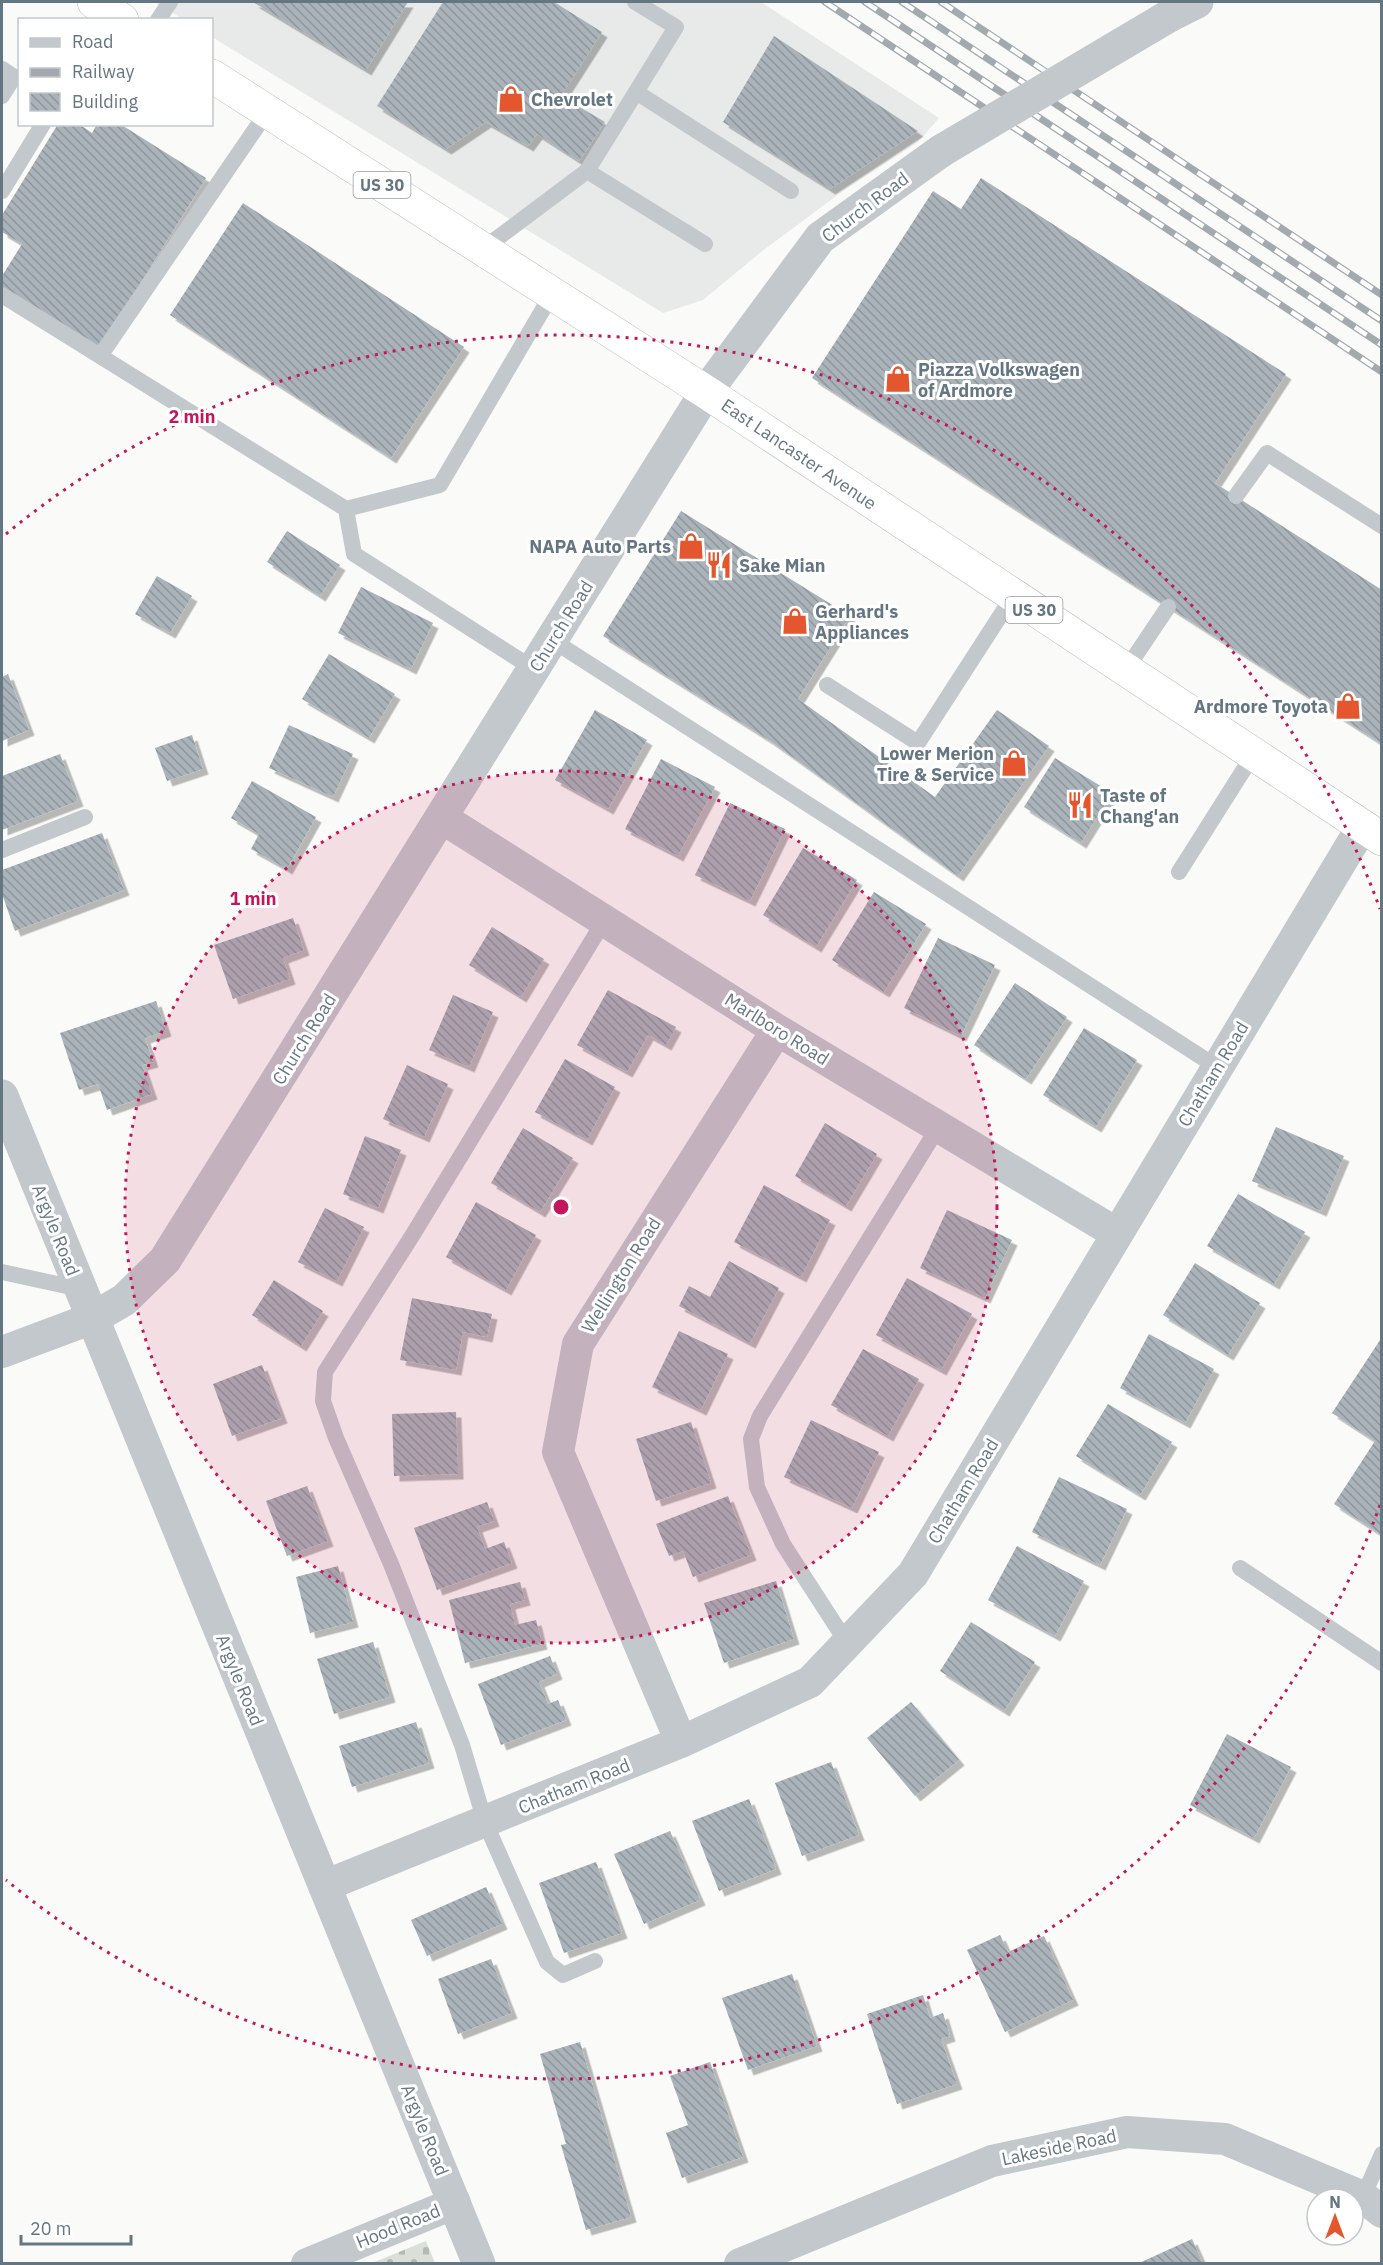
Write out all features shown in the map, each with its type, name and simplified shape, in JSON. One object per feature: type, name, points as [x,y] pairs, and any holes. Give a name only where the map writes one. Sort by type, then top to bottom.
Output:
[{"type":"highway","name":"East Lancaster Avenue","points":[[213,77],[706,392],[1372,833]]},
{"type":"street","name":"Church Road","points":[[86,1304],[124,1300],[165,1260],[706,392],[820,238],[941,151],[1183,9]]},
{"type":"street","name":"Marlboro Road","points":[[442,818],[777,1030],[1116,1233]]},
{"type":"street","name":"Chatham Road","points":[[324,1886],[681,1742],[810,1682],[913,1574],[1217,1066],[1372,833]]},
{"type":"street","name":"Wellington Road","points":[[681,1742],[558,1452],[578,1344],[777,1030]]},
{"type":"street","name":"Argyle Road","points":[[2,1096],[479,2264]]},
{"type":"street","points":[[2,1352],[86,1304]]},
{"type":"street","name":"Lakeside Road","points":[[740,2264],[992,2161],[1127,2132],[1225,2139],[1372,2204]]},
{"type":"street","name":"Hood Road","points":[[307,2264],[455,2203]]},
{"type":"lane","points":[[159,18],[170,2]]},
{"type":"lane","points":[[483,249],[586,171],[676,27],[635,2]]},
{"type":"lane","points":[[2,69],[14,77],[2,96]]},
{"type":"lane","points":[[636,92],[791,191]]},
{"type":"lane","points":[[100,356],[267,112]]},
{"type":"lane","points":[[2,190],[42,126]]},
{"type":"lane","points":[[586,171],[705,244]]},
{"type":"lane","points":[[2,295],[346,509],[440,485],[552,294]]},
{"type":"lane","points":[[1236,496],[1267,453],[1382,526]]},
{"type":"lane","points":[[346,509],[354,554],[534,669]]},
{"type":"lane","points":[[827,685],[918,743],[1013,596]]},
{"type":"lane","points":[[1125,671],[1168,607]]},
{"type":"lane","points":[[552,640],[1217,1066]]},
{"type":"lane","points":[[1179,872],[1253,755]]},
{"type":"lane","points":[[2,849],[85,817]]},
{"type":"lane","points":[[595,1961],[563,1975],[547,1962],[485,1822],[458,1734],[391,1564],[336,1438],[324,1401],[325,1372],[418,1226],[604,921]]},
{"type":"lane","points":[[847,1643],[783,1544],[757,1487],[751,1439],[760,1416],[939,1126]]},
{"type":"lane","points":[[2,1272],[86,1304]]},
{"type":"lane","points":[[1240,1568],[1382,1663]]},
{"type":"lane","points":[[1372,2204],[1382,2154]]},
{"type":"shaded area","points":[[154,2],[761,2],[939,118],[918,142],[843,191],[761,252],[703,300],[663,313],[213,38],[213,18],[181,18]]},
{"type":"green space","points":[[426,2241],[435,2263],[372,2263]]},
{"type":"building","points":[[253,2],[408,2],[366,70]]},
{"type":"building","points":[[443,2],[554,2],[602,32],[561,96],[605,122],[579,161],[537,134],[528,146],[486,122],[446,149],[377,106]]},
{"type":"building","points":[[774,36],[918,131],[830,189],[723,122]]},
{"type":"building","points":[[57,126],[82,126],[92,133],[96,126],[123,126],[206,178],[100,348],[2,287],[2,276],[22,244],[2,232],[2,215]]},
{"type":"building","points":[[981,178],[1286,374],[1215,483],[1382,590],[1382,744],[812,378],[933,191],[961,209]]},
{"type":"building","points":[[243,203],[464,347],[391,458],[170,315]]},
{"type":"building","points":[[681,511],[850,616],[798,699],[935,797],[997,710],[1049,746],[958,876],[769,740],[603,636]]},
{"type":"building","points":[[287,531],[340,565],[320,596],[267,562]]},
{"type":"building","points":[[157,576],[192,596],[170,633],[135,614]]},
{"type":"building","points":[[361,587],[433,623],[411,669],[338,633]]},
{"type":"building","points":[[329,654],[395,694],[369,738],[302,699]]},
{"type":"building","points":[[8,674],[29,730],[2,741],[2,677]]},
{"type":"building","points":[[595,710],[647,740],[608,809],[555,780]]},
{"type":"building","points":[[289,725],[353,754],[333,797],[269,768]]},
{"type":"building","points":[[192,735],[203,769],[167,781],[155,748]]},
{"type":"building","points":[[60,754],[78,801],[2,830],[2,776]]},
{"type":"building","points":[[1055,758],[1112,793],[1081,843],[1024,807]]},
{"type":"building","points":[[661,759],[715,787],[678,856],[625,829]]},
{"type":"building","points":[[252,781],[316,817],[287,869],[251,849],[259,834],[231,818]]},
{"type":"building","points":[[730,803],[785,829],[750,901],[695,875]]},
{"type":"building","points":[[102,833],[124,890],[15,931],[2,894],[2,870]]},
{"type":"building","points":[[803,848],[857,880],[816,947],[763,915]]},
{"type":"building","points":[[874,892],[926,924],[884,992],[832,960]]},
{"type":"building","points":[[293,918],[304,950],[283,958],[290,979],[233,999],[214,945]]},
{"type":"building","points":[[492,927],[544,959],[521,997],[469,965]]},
{"type":"building","points":[[938,938],[995,965],[961,1036],[904,1008]]},
{"type":"building","points":[[1015,983],[1067,1017],[1026,1079],[974,1045]]},
{"type":"building","points":[[608,990],[676,1027],[666,1045],[648,1035],[627,1072],[577,1045]]},
{"type":"building","points":[[453,995],[493,1012],[469,1067],[429,1050]]},
{"type":"building","points":[[156,1001],[166,1031],[145,1038],[153,1062],[142,1065],[152,1094],[107,1110],[98,1084],[79,1090],[60,1033]]},
{"type":"building","points":[[1084,1028],[1137,1060],[1096,1127],[1043,1095]]},
{"type":"building","points":[[565,1059],[615,1087],[587,1140],[535,1112]]},
{"type":"building","points":[[407,1065],[448,1084],[424,1137],[383,1119]]},
{"type":"building","points":[[825,1123],[877,1154],[846,1206],[795,1176]]},
{"type":"building","points":[[1276,1127],[1344,1156],[1321,1211],[1252,1181]]},
{"type":"building","points":[[523,1128],[573,1158],[540,1212],[491,1183]]},
{"type":"building","points":[[365,1136],[401,1150],[378,1208],[343,1194]]},
{"type":"building","points":[[764,1185],[830,1220],[801,1277],[734,1242]]},
{"type":"building","points":[[1238,1194],[1305,1232],[1274,1284],[1207,1246]]},
{"type":"building","points":[[476,1202],[536,1235],[506,1290],[446,1257]]},
{"type":"building","points":[[325,1208],[364,1227],[337,1281],[298,1262]]},
{"type":"building","points":[[947,1210],[1012,1240],[985,1298],[920,1268]]},
{"type":"building","points":[[729,1261],[779,1288],[750,1343],[679,1306],[689,1286],[710,1297]]},
{"type":"building","points":[[1195,1263],[1260,1303],[1228,1355],[1163,1315]]},
{"type":"building","points":[[907,1278],[972,1314],[941,1370],[876,1335]]},
{"type":"building","points":[[274,1280],[323,1311],[301,1346],[252,1315]]},
{"type":"building","points":[[412,1298],[492,1314],[487,1337],[463,1332],[456,1370],[400,1360]]},
{"type":"building","points":[[679,1331],[728,1354],[701,1410],[652,1387]]},
{"type":"building","points":[[1149,1334],[1214,1369],[1185,1423],[1120,1388]]},
{"type":"building","points":[[1382,1337],[1382,1535],[1334,1504],[1375,1441],[1332,1413]]},
{"type":"building","points":[[863,1349],[919,1379],[888,1436],[831,1405]]},
{"type":"building","points":[[262,1365],[282,1418],[232,1436],[213,1384]]},
{"type":"building","points":[[1108,1404],[1172,1442],[1140,1495],[1076,1456]]},
{"type":"building","points":[[456,1412],[458,1474],[394,1476],[392,1414]]},
{"type":"building","points":[[811,1420],[879,1452],[852,1508],[784,1477]]},
{"type":"building","points":[[691,1422],[711,1483],[656,1501],[636,1439]]},
{"type":"building","points":[[1059,1477],[1127,1509],[1100,1565],[1032,1532]]},
{"type":"building","points":[[307,1486],[328,1541],[287,1556],[266,1501]]},
{"type":"building","points":[[728,1496],[751,1555],[693,1577],[683,1551],[669,1556],[656,1524]]},
{"type":"building","points":[[487,1502],[494,1521],[477,1527],[485,1549],[504,1542],[512,1563],[437,1590],[414,1528]]},
{"type":"building","points":[[1017,1546],[1084,1581],[1055,1636],[988,1600]]},
{"type":"building","points":[[338,1566],[353,1622],[310,1633],[296,1577]]},
{"type":"building","points":[[776,1581],[794,1639],[724,1663],[704,1603]]},
{"type":"building","points":[[520,1582],[525,1600],[510,1604],[515,1625],[536,1620],[542,1644],[465,1663],[449,1600]]},
{"type":"building","points":[[971,1622],[1035,1662],[1004,1711],[940,1671]]},
{"type":"building","points":[[373,1642],[390,1697],[334,1714],[317,1659]]},
{"type":"building","points":[[550,1656],[557,1674],[539,1682],[548,1704],[558,1700],[566,1720],[501,1745],[478,1684]]},
{"type":"building","points":[[911,1702],[959,1760],[915,1796],[867,1738]]},
{"type":"building","points":[[416,1722],[429,1763],[352,1787],[339,1746]]},
{"type":"building","points":[[1227,1734],[1291,1767],[1254,1838],[1190,1805]]},
{"type":"building","points":[[831,1762],[859,1835],[802,1856],[775,1783]]},
{"type":"building","points":[[749,1799],[776,1869],[719,1891],[692,1821]]},
{"type":"building","points":[[670,1831],[700,1900],[644,1924],[614,1854]]},
{"type":"building","points":[[596,1862],[622,1933],[564,1953],[539,1883]]},
{"type":"building","points":[[486,1887],[502,1924],[427,1956],[411,1920]]},
{"type":"building","points":[[1000,1935],[1008,1952],[1044,1936],[1073,2000],[1005,2032],[967,1950]]},
{"type":"building","points":[[491,1959],[512,2013],[458,2034],[438,1979]]},
{"type":"building","points":[[792,1974],[817,2046],[748,2070],[722,1998]]},
{"type":"building","points":[[923,1995],[930,2018],[943,2013],[950,2036],[941,2039],[957,2084],[897,2104],[867,2014]]},
{"type":"building","points":[[580,2042],[631,2217],[586,2230],[561,2145],[566,2144],[540,2054]]},
{"type":"building","points":[[710,2062],[743,2157],[682,2178],[666,2133],[688,2125],[670,2076]]},
{"type":"building","points":[[1192,2239],[1203,2264],[1137,2264]]},
{"type":"railway","points":[[825,2],[1382,372]]},
{"type":"railway","points":[[865,2],[1382,345]]},
{"type":"railway","points":[[902,2],[1382,321]]},
{"type":"railway","points":[[941,2],[1382,295]]},
{"type":"place","name":"Chevrolet","points":[[511,99]]},
{"type":"place","name":"Piazza Volkswagen of Ardmore","points":[[898,379]]},
{"type":"place","name":"NAPA Auto Parts","points":[[691,546]]},
{"type":"place","name":"Sake Mian","points":[[719,565]]},
{"type":"place","name":"Gerhard's Appliances","points":[[795,621]]},
{"type":"place","name":"Ardmore Toyota","points":[[1348,706]]},
{"type":"place","name":"Lower Merion Tire & Service","points":[[1014,763]]},
{"type":"place","name":"Taste of Chang'an","points":[[1080,805]]}]
